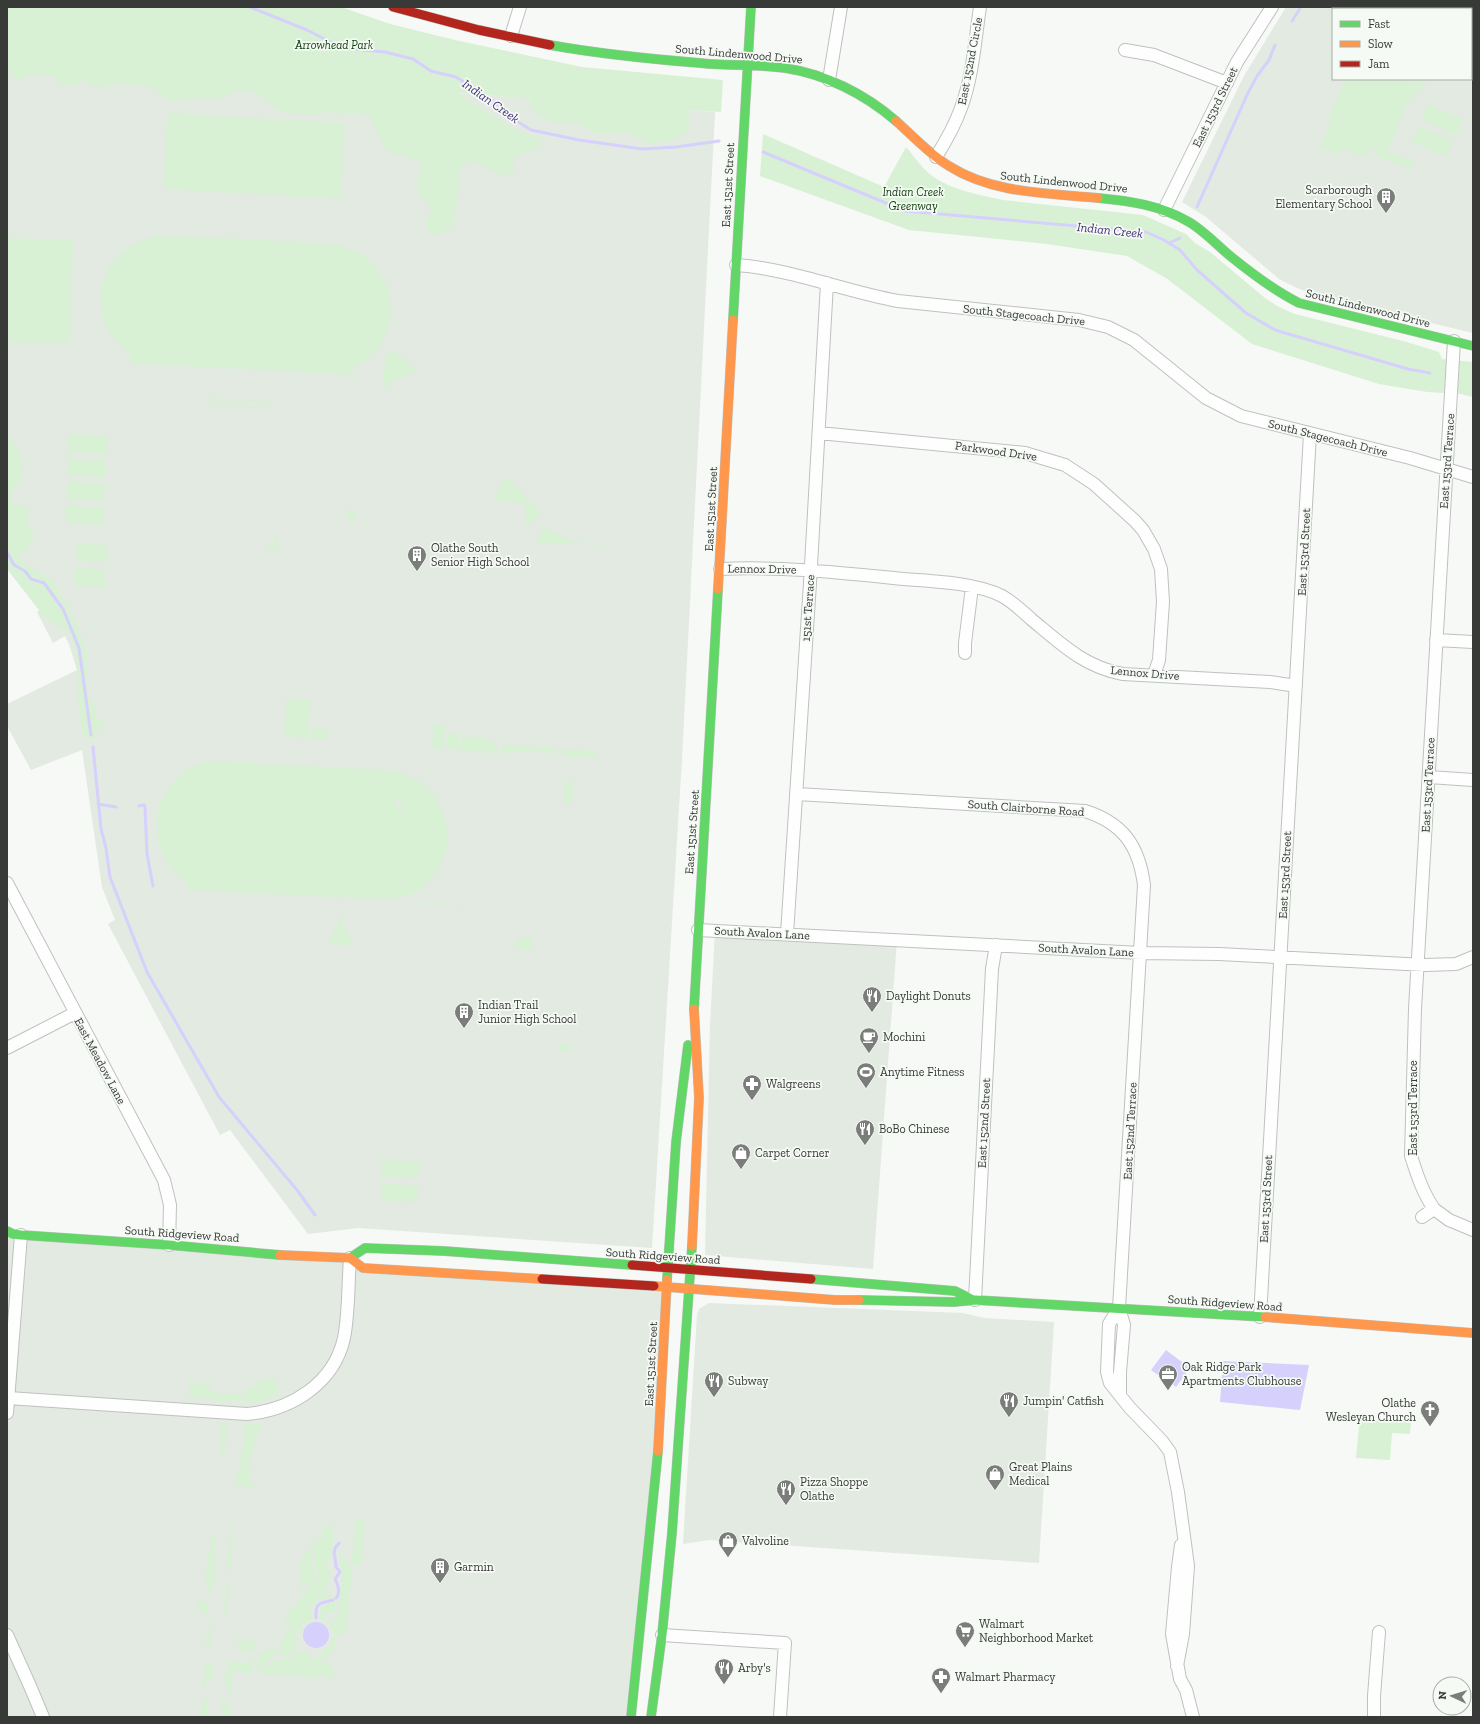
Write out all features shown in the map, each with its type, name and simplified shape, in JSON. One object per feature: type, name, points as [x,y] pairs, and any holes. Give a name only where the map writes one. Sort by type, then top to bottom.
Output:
[{"type":"main road","name":"South Lindenwood Drive","points":[[394,7],[451,23],[568,48],[624,56],[780,68],[806,72],[847,87],[870,101],[890,116],[917,142],[951,169],[972,180],[993,186],[1133,201],[1164,210],[1191,223],[1264,283],[1279,293],[1299,303],[1473,346]]},
{"type":"main road","name":"East 151st Street","points":[[651,1717],[662,1635],[672,1533],[690,1289],[699,1098],[694,1012],[751,7]]},
{"type":"main road","name":"East 151st Street","points":[[631,1717],[660,1434],[674,1153],[679,1104],[694,1012]]},
{"type":"main road","name":"South Ridgeview Road","points":[[12,1235],[168,1245],[283,1255],[350,1258],[363,1268],[667,1287],[835,1300],[940,1302],[975,1300],[1260,1317],[1473,1333]]},
{"type":"main road","name":"South Ridgeview Road","points":[[350,1258],[365,1248],[444,1251],[955,1291],[975,1300]]},
{"type":"main road","points":[[653,1590],[662,1498],[661,1484],[656,1471]]},
{"type":"main road","points":[[654,1611],[662,1635]]},
{"type":"main road","points":[[638,1643],[646,1650]]},
{"type":"street","points":[[511,36],[520,7]]},
{"type":"street","points":[[829,80],[841,7]]},
{"type":"street","name":"East 152nd Circle","points":[[936,157],[954,127],[962,106],[968,85],[980,7]]},
{"type":"street","name":"East 153rd Street","points":[[1164,210],[1226,83],[1251,38],[1272,7]]},
{"type":"street","points":[[1125,50],[1154,55],[1226,83]]},
{"type":"street","name":"South Stagecoach Drive","points":[[736,266],[778,271],[827,282],[876,297],[898,301],[1072,319],[1098,324],[1124,334],[1144,346],[1206,398],[1221,408],[1254,420],[1410,458],[1473,476]]},
{"type":"street","name":"151st Terrace","points":[[787,934],[811,571],[827,282]]},
{"type":"street","name":"East 153rd Terrace","points":[[1434,1209],[1418,1179],[1411,1156],[1411,1114],[1436,640],[1454,341]]},
{"type":"street","name":"Parkwood Drive","points":[[819,433],[1025,452],[1065,465],[1094,484],[1143,530],[1154,549],[1161,569],[1163,602],[1160,660],[1154,675]]},
{"type":"street","name":"East 153rd Street","points":[[1260,1317],[1310,434]]},
{"type":"street","name":"Lennox Drive","points":[[720,569],[747,567],[811,571],[945,582],[972,587],[991,591],[1012,602],[1065,648],[1091,665],[1109,671],[1270,682],[1296,686]]},
{"type":"street","points":[[965,653],[972,587]]},
{"type":"street","points":[[1436,640],[1473,642]]},
{"type":"street","points":[[1429,777],[1473,780]]},
{"type":"street","name":"South Clairborne Road","points":[[797,794],[1074,810],[1106,819],[1121,831],[1132,844],[1139,858],[1144,885],[1141,954]]},
{"type":"street","name":"East Meadow Lane","points":[[7,883],[164,1180],[170,1205],[168,1245]]},
{"type":"street","name":"South Avalon Lane","points":[[698,930],[1141,954],[1219,954],[1418,965],[1456,964],[1473,957]]},
{"type":"street","name":"East 152nd Street","points":[[975,1300],[992,969],[996,946]]},
{"type":"street","name":"East 152nd Terrace","points":[[1119,1308],[1141,954]]},
{"type":"street","points":[[7,1048],[75,1013]]},
{"type":"street","points":[[1422,1217],[1434,1209],[1449,1220],[1473,1230]]},
{"type":"street","points":[[7,1413],[12,1235]]},
{"type":"street","points":[[8,1398],[248,1414],[277,1409],[302,1397],[315,1386],[328,1372],[337,1356],[344,1337],[350,1258]]},
{"type":"street","points":[[1119,1308],[1109,1324],[1107,1372],[1110,1383],[1130,1408],[1162,1441],[1170,1452],[1178,1492],[1188,1566],[1183,1634],[1177,1666],[1193,1717]]},
{"type":"street","points":[[1374,1717],[1374,1696],[1380,1632]]},
{"type":"street","points":[[7,1635],[33,1691],[43,1717]]},
{"type":"street","points":[[662,1635],[785,1643],[780,1717]]},
{"type":"shaded area","points":[[1286,7],[1473,7],[1473,333],[1318,296],[1297,288],[1279,279],[1206,217],[1182,202],[1244,76]]},
{"type":"shaded area","points":[[7,60],[715,112],[682,759],[652,1248],[358,1228],[308,1234],[230,1130],[220,1135],[108,924],[115,920],[102,887],[82,750],[31,770],[7,726],[7,704],[77,670],[65,636],[53,643],[37,612],[43,608],[7,565]]},
{"type":"shaded area","points":[[715,931],[897,940],[873,1269],[705,1255],[710,1024]]},
{"type":"shaded area","points":[[7,1237],[667,1287],[631,1717],[7,1717]]},
{"type":"shaded area","points":[[709,1303],[963,1313],[984,1318],[1054,1322],[1039,1563],[709,1540],[683,1544],[697,1315],[699,1309]]},
{"type":"shaded area","points":[[1166,1350],[1190,1368],[1176,1387],[1163,1376],[1161,1377],[1151,1370]]},
{"type":"shaded area","points":[[1223,1361],[1309,1365],[1300,1410],[1220,1402]]},
{"type":"shaded area","points":[[316,1622],[325,1626],[329,1635],[325,1644],[316,1648],[307,1644],[303,1635],[307,1626]]},
{"type":"green space","name":"Arrowhead Park","points":[[7,7],[341,7],[390,24],[455,40],[582,67],[723,80],[721,112],[687,110],[690,120],[688,129],[682,136],[671,141],[649,144],[627,132],[598,134],[575,123],[556,123],[541,118],[528,105],[533,99],[456,93],[517,130],[538,138],[542,142],[541,146],[535,150],[514,156],[514,174],[499,174],[486,167],[469,161],[461,166],[454,223],[443,233],[436,235],[428,233],[428,217],[431,208],[425,203],[418,189],[418,179],[422,166],[417,160],[387,152],[369,116],[357,113],[338,114],[331,112],[314,115],[292,114],[277,110],[256,93],[238,90],[219,99],[190,99],[171,101],[156,89],[126,83],[94,88],[85,80],[71,87],[62,84],[51,75],[33,75],[22,80],[16,78],[7,69]]},
{"type":"green space","points":[[1409,7],[1457,7],[1457,8],[1408,8]]},
{"type":"green space","points":[[1345,80],[1404,80],[1426,82],[1425,88],[1422,88],[1413,95],[1406,106],[1388,151],[1415,163],[1411,170],[1379,157],[1371,145],[1365,158],[1341,148],[1339,153],[1336,154],[1320,147],[1331,123],[1328,122]]},
{"type":"green space","points":[[1428,104],[1463,119],[1456,135],[1421,120]]},
{"type":"green space","points":[[167,113],[345,123],[341,199],[164,189]]},
{"type":"green space","points":[[1418,126],[1454,141],[1447,157],[1412,142]]},
{"type":"green space","name":"Indian Creek Greenway","points":[[763,134],[884,187],[906,147],[931,175],[947,185],[966,191],[1003,200],[1143,215],[1186,234],[1195,243],[1210,252],[1265,298],[1279,307],[1295,314],[1407,342],[1439,352],[1442,359],[1473,362],[1473,397],[1461,394],[1427,392],[1379,384],[1252,344],[1166,278],[1127,256],[1047,244],[909,230],[760,176]]},
{"type":"green space","points":[[166,235],[334,244],[352,250],[368,259],[379,272],[387,287],[391,304],[390,321],[384,338],[373,354],[353,368],[353,375],[130,363],[131,355],[114,339],[104,320],[101,301],[103,282],[111,264],[125,250],[143,240]]},
{"type":"green space","points":[[7,238],[73,240],[70,344],[7,342]]},
{"type":"green space","points":[[387,351],[404,358],[415,371],[389,384],[387,388],[381,383],[383,380]]},
{"type":"green space","points":[[206,398],[269,401],[269,403],[205,400]]},
{"type":"green space","points":[[205,404],[268,407],[268,409],[205,406]]},
{"type":"green space","points":[[7,434],[18,448],[22,460],[21,477],[12,495],[13,504],[24,505],[28,509],[29,527],[34,538],[32,544],[25,553],[18,555],[24,563],[54,582],[75,620],[85,645],[87,657],[85,664],[88,676],[86,684],[89,698],[92,703],[96,705],[96,715],[99,720],[104,721],[104,726],[92,739],[86,737],[81,730],[80,712],[77,703],[77,663],[74,647],[69,633],[45,618],[7,569]]},
{"type":"green space","points":[[69,434],[108,436],[107,454],[68,452]]},
{"type":"green space","points":[[68,458],[106,460],[105,478],[67,475]]},
{"type":"green space","points":[[508,477],[541,514],[531,523],[525,523],[526,503],[497,501],[498,488]]},
{"type":"green space","points":[[67,481],[105,484],[104,501],[66,499]]},
{"type":"green space","points":[[66,505],[104,507],[103,525],[65,522]]},
{"type":"green space","points":[[348,509],[355,509],[354,526],[346,517]]},
{"type":"green space","points":[[278,523],[277,550],[265,550],[275,540]]},
{"type":"green space","points":[[547,527],[552,533],[555,530],[565,538],[577,542],[602,543],[602,545],[541,543],[536,538]]},
{"type":"green space","points":[[76,543],[108,545],[107,562],[75,561]]},
{"type":"green space","points":[[75,568],[106,570],[105,587],[74,586]]},
{"type":"green space","points":[[286,698],[311,700],[309,738],[284,737]]},
{"type":"green space","points":[[433,724],[445,725],[444,750],[432,748]]},
{"type":"green space","points":[[312,728],[329,729],[328,739],[312,739]]},
{"type":"green space","points":[[448,733],[459,734],[458,750],[447,750]]},
{"type":"green space","points":[[461,736],[485,738],[485,742],[494,742],[494,745],[498,745],[498,750],[495,753],[460,751]]},
{"type":"green space","points":[[501,745],[555,748],[555,753],[520,751],[516,754],[503,753],[500,750]]},
{"type":"green space","points":[[561,749],[595,751],[595,758],[561,756]]},
{"type":"green space","points":[[220,761],[386,770],[412,777],[431,792],[443,811],[448,833],[445,855],[435,875],[417,891],[392,900],[188,890],[188,883],[171,868],[161,849],[157,829],[159,809],[167,791],[180,776],[197,765]],"holes":[[[397,795],[402,795],[401,808],[396,808]]]},
{"type":"green space","points":[[565,782],[574,782],[572,804],[564,803],[563,801]]},
{"type":"green space","points":[[413,904],[464,905],[464,907]]},
{"type":"green space","points":[[339,916],[344,916],[342,922],[353,942],[347,945],[338,945],[328,941],[339,921]]},
{"type":"green space","points":[[517,937],[532,938],[531,950],[516,949]]},
{"type":"green space","points":[[559,1043],[571,1044],[570,1050],[562,1050],[558,1054]]},
{"type":"green space","points":[[382,1160],[419,1161],[418,1178],[381,1177]]},
{"type":"green space","points":[[381,1184],[418,1185],[418,1202],[381,1201]]},
{"type":"green space","points":[[258,1380],[277,1380],[277,1396],[256,1403],[233,1399],[232,1402],[189,1398],[190,1381],[194,1381],[194,1383],[210,1384],[210,1392],[245,1395],[246,1387],[258,1388]]},
{"type":"green space","points":[[1366,1415],[1366,1419],[1411,1422],[1410,1434],[1392,1433],[1390,1460],[1356,1458],[1360,1417]]},
{"type":"green space","points":[[219,1422],[228,1423],[223,1458],[220,1458],[221,1438]]},
{"type":"green space","points":[[245,1424],[260,1424],[259,1435],[255,1435],[254,1449],[251,1452],[249,1482],[253,1483],[253,1487],[237,1486],[234,1491],[235,1478],[238,1478],[238,1467],[240,1467],[241,1451],[243,1451],[243,1428],[245,1428]]},
{"type":"green space","points":[[356,1519],[365,1519],[361,1565],[351,1565]]},
{"type":"green space","points":[[232,1524],[234,1524],[227,1619],[226,1616],[223,1616],[226,1588],[228,1588],[229,1573],[227,1573]]},
{"type":"green space","points":[[324,1525],[334,1526],[332,1556],[328,1561],[327,1566],[332,1575],[328,1581],[327,1588],[313,1598],[328,1590],[332,1597],[319,1600],[311,1606],[310,1611],[315,1618],[304,1623],[299,1633],[285,1622],[290,1611],[304,1595],[305,1587],[316,1582],[318,1572],[315,1564],[316,1558],[313,1549],[314,1544],[321,1537]]},
{"type":"green space","points":[[213,1537],[216,1537],[214,1560],[216,1564],[216,1575],[212,1590],[210,1594],[208,1594],[208,1587],[205,1587],[208,1552],[211,1552]]},
{"type":"green space","points":[[312,1546],[312,1553],[314,1557],[311,1567],[316,1574],[313,1581],[304,1584],[301,1594],[301,1563],[303,1557]]},
{"type":"green space","points":[[339,1556],[345,1556],[345,1562],[350,1563],[350,1567],[352,1567],[348,1623],[344,1637],[340,1633],[337,1635],[334,1644],[336,1647],[335,1651],[330,1650],[328,1660],[323,1658],[320,1653],[327,1648],[333,1637],[329,1624],[336,1617],[338,1611],[337,1601],[340,1596],[343,1578]]},
{"type":"green space","points":[[198,1600],[204,1602],[206,1601],[208,1604],[209,1617],[204,1617],[205,1611],[197,1611]]},
{"type":"green space","points":[[334,1601],[336,1610],[332,1613],[327,1613],[324,1616],[326,1620],[330,1621],[327,1622],[320,1619],[321,1607]]},
{"type":"green space","points":[[209,1626],[211,1626],[210,1634],[212,1635],[212,1646],[205,1646]]},
{"type":"green space","points":[[285,1629],[289,1629],[297,1634],[297,1641],[295,1644],[297,1650],[290,1656],[283,1657],[280,1653],[279,1643],[284,1643]]},
{"type":"green space","points":[[235,1640],[255,1641],[254,1651],[240,1652],[240,1645],[235,1644]]},
{"type":"green space","points":[[266,1649],[276,1649],[275,1654],[261,1668],[259,1673],[257,1673],[259,1651],[265,1652]]},
{"type":"green space","points":[[301,1650],[310,1655],[309,1658],[311,1660],[320,1657],[326,1663],[331,1664],[333,1678],[262,1674],[266,1666],[271,1662],[287,1660]]},
{"type":"green space","points":[[230,1660],[246,1664],[247,1661],[254,1661],[253,1673],[233,1672],[232,1691],[228,1691],[228,1687],[225,1684],[226,1670],[228,1670]]},
{"type":"green space","points":[[203,1662],[214,1662],[213,1678],[211,1678],[211,1682],[206,1682],[206,1689],[203,1689]]},
{"type":"green space","points":[[204,1697],[207,1697],[207,1713],[210,1713],[209,1717],[200,1717]]},
{"type":"green space","points":[[222,1702],[228,1702],[227,1708],[231,1708],[230,1717],[223,1717]]},
{"type":"waterway","name":"Indian Creek","points":[[250,7],[307,30],[342,48],[385,52],[413,59],[431,71],[456,77],[488,97],[515,120],[531,130],[579,140],[642,149],[676,147],[719,141]]},
{"type":"waterway","points":[[1292,21],[1301,7]]},
{"type":"waterway","points":[[1197,207],[1247,95],[1257,76],[1269,60],[1275,45]]},
{"type":"waterway","name":"Indian Creek","points":[[763,152],[905,211],[1146,232],[1164,240],[1180,250],[1197,270],[1246,313],[1275,330],[1408,369],[1430,373]]},
{"type":"waterway","points":[[1169,243],[1180,238]]},
{"type":"waterway","points":[[7,552],[14,565],[25,571],[31,579],[44,583],[63,609],[79,648],[91,735]]},
{"type":"waterway","points":[[93,747],[101,829],[106,848],[110,877],[147,972],[219,1097],[297,1190],[315,1215]]},
{"type":"waterway","points":[[98,804],[116,807]]},
{"type":"waterway","points":[[139,806],[144,805],[145,807],[147,854],[153,886]]},
{"type":"waterway","points":[[334,1555],[335,1548],[339,1543]]},
{"type":"waterway","points":[[335,1557],[336,1567],[340,1572],[335,1579],[339,1591],[336,1598]]},
{"type":"waterway","points":[[316,1618],[316,1609],[319,1604],[333,1600]]},
{"type":"traffic: fast","points":[[733,320],[751,7]]},
{"type":"traffic: fast","points":[[550,45],[644,58],[711,64],[753,65],[800,71],[830,80],[858,94],[884,111],[896,121]]},
{"type":"traffic: fast","points":[[1098,198],[1145,205],[1178,216],[1199,229],[1262,281],[1299,303],[1473,346]]},
{"type":"traffic: fast","points":[[694,1009],[718,589]]},
{"type":"traffic: fast","points":[[667,1280],[676,1142],[688,1045]]},
{"type":"traffic: fast","points":[[7,1231],[13,1234],[21,1235],[169,1245],[280,1255]]},
{"type":"traffic: fast","points":[[651,1717],[662,1635],[672,1533],[692,1246]]},
{"type":"traffic: fast","points":[[350,1258],[365,1248],[444,1251],[632,1265]]},
{"type":"traffic: fast","points":[[811,1279],[955,1291],[971,1299]]},
{"type":"traffic: fast","points":[[859,1300],[954,1302],[975,1300],[1265,1317]]},
{"type":"traffic: fast","points":[[631,1717],[658,1451]]},
{"type":"traffic: slow","points":[[896,121],[928,150],[949,166],[984,182],[1022,191],[1098,198]]},
{"type":"traffic: slow","points":[[718,589],[733,320]]},
{"type":"traffic: slow","points":[[692,1246],[699,1098],[694,1009]]},
{"type":"traffic: slow","points":[[280,1255],[350,1258],[363,1268],[542,1279]]},
{"type":"traffic: slow","points":[[658,1451],[667,1280]]},
{"type":"traffic: slow","points":[[654,1286],[835,1300],[859,1300]]},
{"type":"traffic: slow","points":[[1265,1317],[1473,1333]]},
{"type":"traffic: jam","points":[[393,7],[479,30],[550,45]]},
{"type":"traffic: jam","points":[[632,1265],[811,1279]]},
{"type":"traffic: jam","points":[[542,1279],[654,1286]]},
{"type":"place","name":"Scarborough Elementary School","points":[[1386,214]]},
{"type":"place","name":"Olathe South Senior High School","points":[[417,572]]},
{"type":"place","name":"Daylight Donuts","points":[[872,1013]]},
{"type":"place","name":"Indian Trail Junior High School","points":[[464,1029]]},
{"type":"place","name":"Mochini","points":[[869,1054]]},
{"type":"place","name":"Anytime Fitness","points":[[866,1089]]},
{"type":"place","name":"Walgreens","points":[[752,1101]]},
{"type":"place","name":"BoBo Chinese","points":[[865,1146]]},
{"type":"place","name":"Carpet Corner","points":[[741,1170]]},
{"type":"place","name":"Oak Ridge Park Apartments Clubhouse","points":[[1168,1391]]},
{"type":"place","name":"Subway","points":[[714,1398]]},
{"type":"place","name":"Jumpin' Catfish","points":[[1009,1418]]},
{"type":"place","name":"Olathe Wesleyan Church","points":[[1430,1427]]},
{"type":"place","name":"Great Plains Medical","points":[[995,1491]]},
{"type":"place","name":"Pizza Shoppe Olathe","points":[[786,1506]]},
{"type":"place","name":"Valvoline","points":[[728,1558]]},
{"type":"place","name":"Garmin","points":[[440,1584]]},
{"type":"place","name":"Walmart Neighborhood Market","points":[[965,1648]]},
{"type":"place","name":"Arby's","points":[[724,1685]]},
{"type":"place","name":"Walmart Pharmacy","points":[[941,1694]]}]
